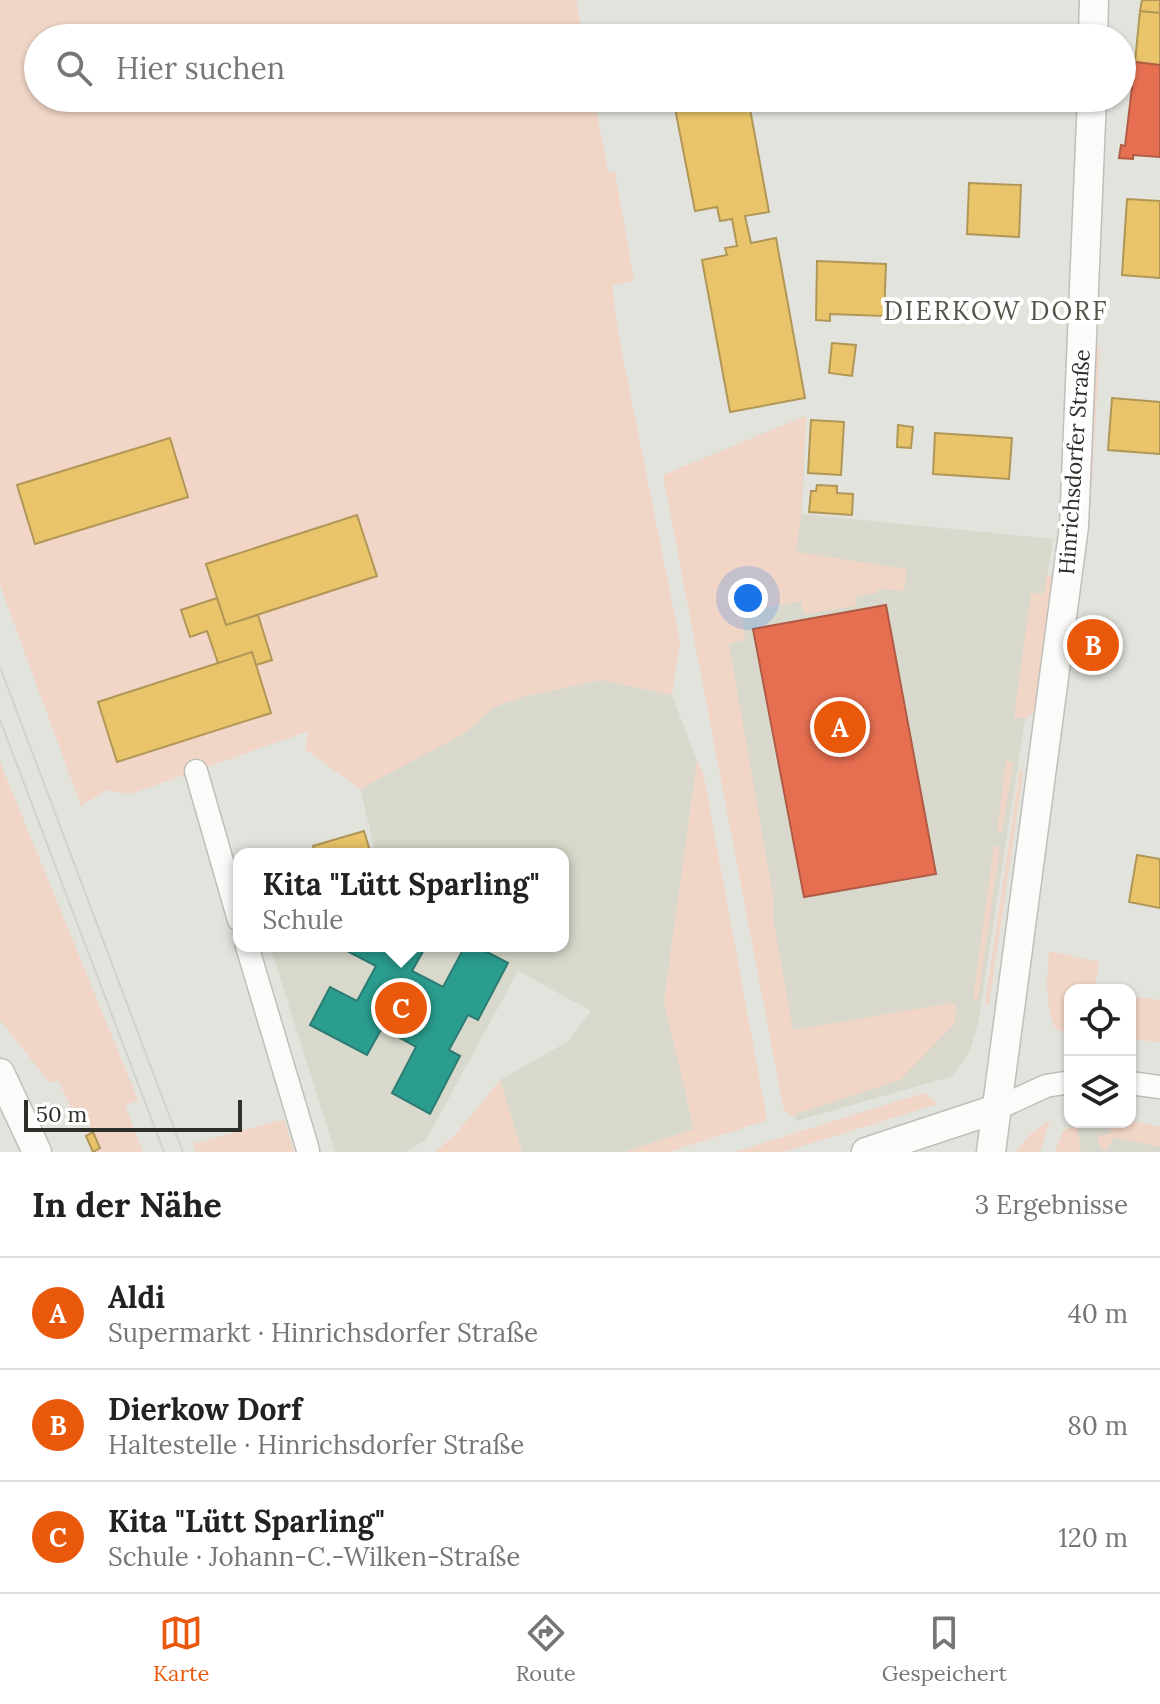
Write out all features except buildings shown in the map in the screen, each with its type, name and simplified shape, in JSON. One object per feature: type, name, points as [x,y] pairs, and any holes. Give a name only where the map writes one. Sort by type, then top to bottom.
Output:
[{"type":"street","points":[[1093,24],[1094,0]]},
{"type":"street","name":"Hinrichsdorfer Straße","points":[[991,1152],[1074,526],[1091,112]]},
{"type":"street","points":[[196,771],[233,899]]},
{"type":"street","points":[[249,952],[309,1151]]},
{"type":"street","points":[[0,1073],[37,1152]]},
{"type":"street","points":[[866,1152],[996,1109],[1046,1086],[1064,1083]]},
{"type":"street","points":[[1136,1084],[1160,1087]]},
{"type":"shaded area","points":[[0,0],[576,0],[580,24],[24,24],[24,112],[597,112],[608,172],[615,172],[634,281],[612,286],[618,333],[680,642],[672,695],[601,680],[526,696],[494,707],[465,733],[360,789],[305,749],[309,731],[130,794],[107,790],[81,806],[0,585]]},
{"type":"shaded area","points":[[1095,346],[1100,346],[1089,530],[1086,530]]},
{"type":"shaded area","points":[[806,416],[802,514],[1053,539],[978,1023],[970,1051],[953,1076],[796,1121],[677,469]]},
{"type":"shaded area","points":[[806,416],[796,552],[907,569],[904,591],[879,589],[877,593],[855,597],[856,606],[804,614],[801,601],[742,612],[745,640],[729,644],[793,1030],[952,1003],[956,1006],[955,1023],[900,1080],[793,1117],[784,1111],[663,475]]},
{"type":"shaded area","points":[[1047,575],[1055,575],[1035,713],[1025,718],[1014,718],[1031,593],[1044,594]]},
{"type":"shaded area","points":[[601,680],[672,695],[697,761],[664,1002],[694,1129],[625,1152],[522,1152],[500,1080],[567,1042],[591,1011],[518,971],[426,1140],[405,1152],[335,1152],[272,952],[569,952],[569,848],[375,848],[360,789],[465,733],[494,707],[526,696]]},
{"type":"shaded area","points":[[697,761],[703,772],[767,1120],[669,1152],[625,1152],[694,1129],[664,1002]]},
{"type":"shaded area","points":[[1006,761],[1013,762],[1002,832],[997,832]]},
{"type":"shaded area","points":[[0,762],[138,1100],[125,1106],[143,1152],[93,1152],[100,1148],[82,1110],[74,1114],[58,1080],[50,1083],[0,1020]]},
{"type":"shaded area","points":[[1020,768],[1023,774],[989,1005],[985,1004]]},
{"type":"shaded area","points":[[994,846],[1000,847],[978,999],[973,999]]},
{"type":"shaded area","points":[[1049,951],[1099,962],[1096,984],[1064,984],[1064,1032],[1056,1029],[1047,991]]},
{"type":"shaded area","points":[[1136,997],[1160,1000],[1160,1042],[1136,1040]]},
{"type":"shaded area","points":[[500,1080],[522,1152],[435,1152],[455,1135]]},
{"type":"shaded area","points":[[924,1093],[938,1104],[783,1152],[734,1152]]},
{"type":"shaded area","points":[[284,1119],[294,1152],[196,1152],[193,1144]]},
{"type":"shaded area","points":[[1050,1120],[1040,1152],[1016,1152],[1028,1136]]},
{"type":"shaded area","points":[[1136,1122],[1160,1127],[1160,1152],[1055,1152],[1063,1131],[1068,1128],[1136,1128]]},
{"type":"shaded area","points":[[1136,1122],[1160,1127],[1160,1147],[1114,1137],[1106,1150],[1101,1149],[1097,1136],[1111,1133],[1109,1128],[1136,1128]]},
{"type":"shaded area","points":[[1078,1128],[1081,1152],[1055,1152],[1063,1131]]},
{"type":"tram line","points":[[0,667],[183,1152]]},
{"type":"tram line","points":[[0,720],[164,1152]]},
{"type":"place","name":"Dierkow Dorf","points":[[1093,645]]},
{"type":"place","name":"Aldi","points":[[840,727]]},
{"type":"place","name":"Kita \"Lütt Sparling\"","points":[[401,1008]]},
{"type":"district","name":"DIERKOW DORF","points":[[996,311]]}]
